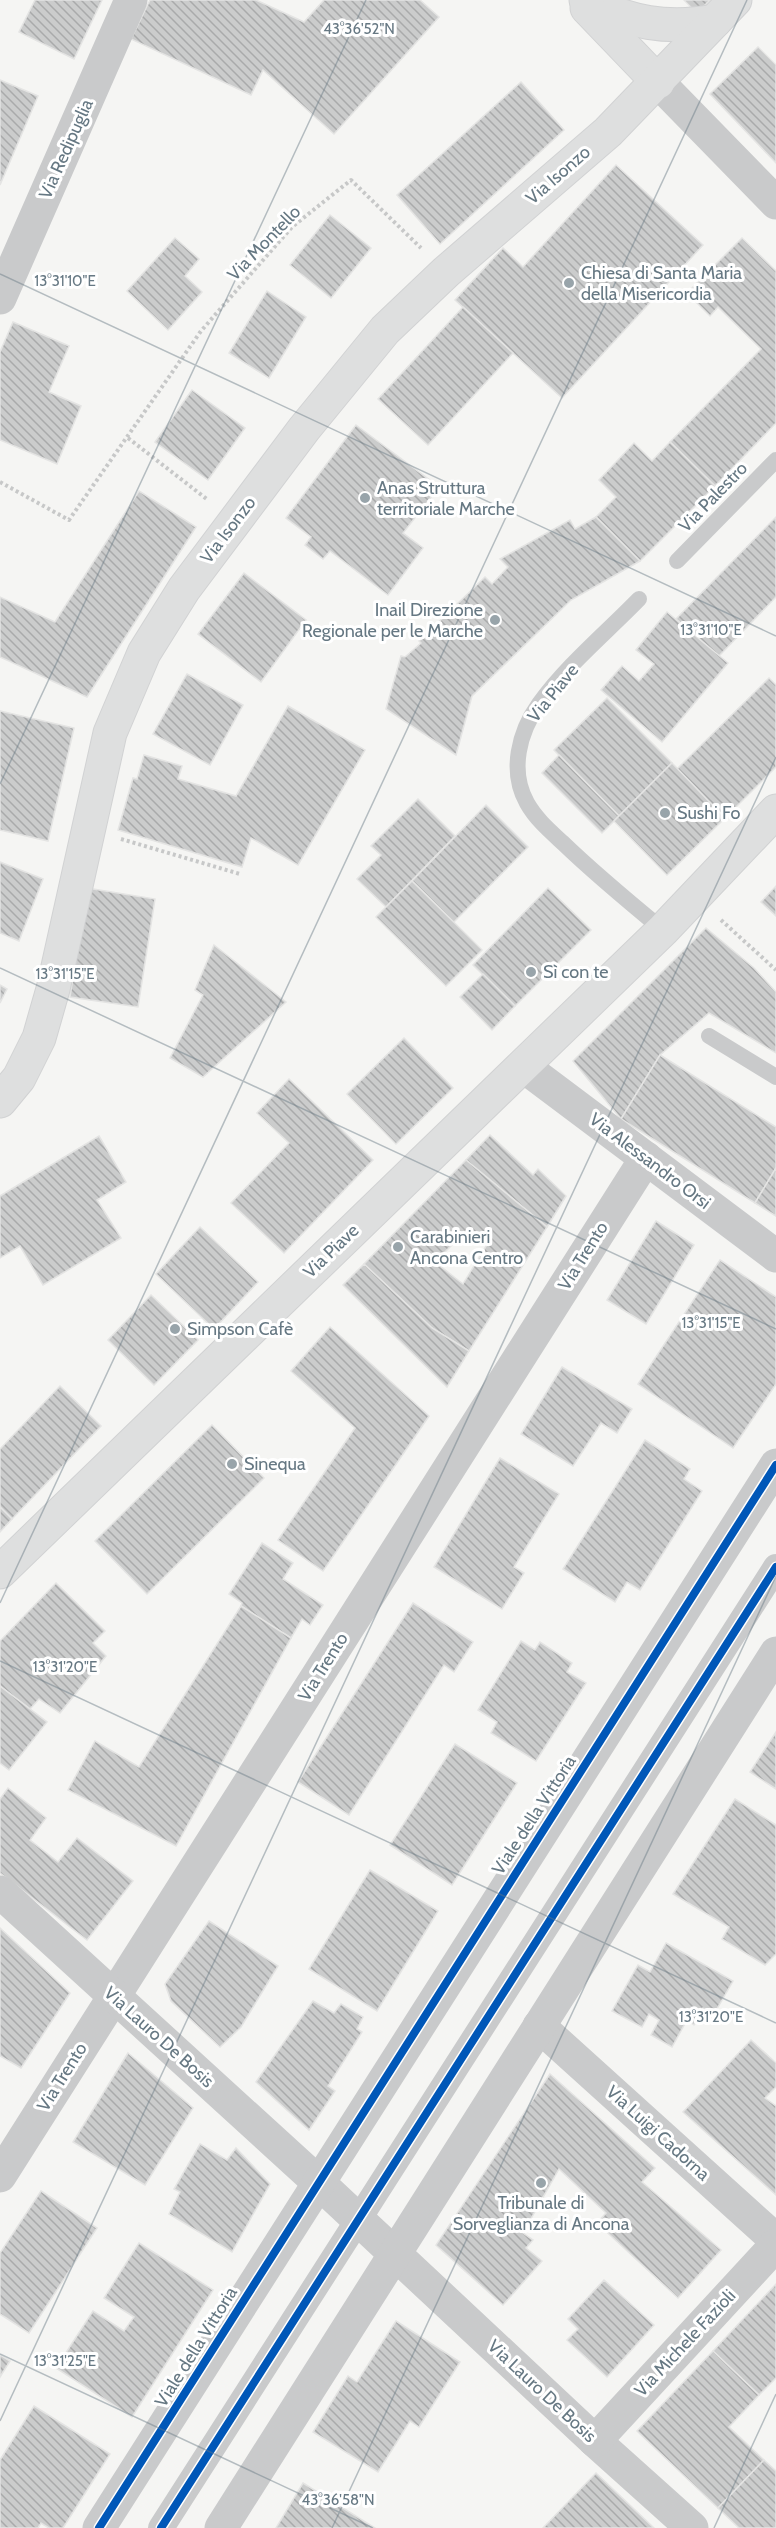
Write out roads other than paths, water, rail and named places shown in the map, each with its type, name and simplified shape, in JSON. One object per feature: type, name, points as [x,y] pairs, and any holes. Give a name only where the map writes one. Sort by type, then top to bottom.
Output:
[{"type":"main road","points":[[580,0],[658,82]]},
{"type":"main road","points":[[586,0],[619,17],[643,23],[692,26],[725,11]]},
{"type":"main road","name":"Via Isonzo","points":[[0,1101],[19,1077],[39,1038],[53,989],[110,733],[144,653],[184,589],[303,429],[385,330],[446,272],[608,132],[725,11]]},
{"type":"main road","name":"Via Piave","points":[[0,1572],[663,930],[776,811]]},
{"type":"street","name":"Via Redipuglia","points":[[0,298],[131,0]]},
{"type":"street","points":[[658,82],[776,203]]},
{"type":"street","name":"Via Alessandro Orsi","points":[[523,1066],[776,1256]]},
{"type":"street","name":"Via Trento","points":[[0,2175],[646,1158]]},
{"type":"street","name":"Viale della Vittoria","points":[[99,2528],[776,1465]]},
{"type":"street","points":[[161,2528],[776,1566]]},
{"type":"street","points":[[221,2528],[776,1653]]},
{"type":"street","name":"Via Lauro De Bosis","points":[[0,1892],[318,2182]]},
{"type":"street","name":"Via Luigi Cadorna","points":[[539,2026],[776,2240]]},
{"type":"street","points":[[318,2182],[395,2252]]},
{"type":"street","name":"Via Michele Fazioli","points":[[595,2441],[776,2245]]},
{"type":"street","name":"Via Lauro De Bosis","points":[[395,2252],[595,2441],[692,2528]]},
{"type":"lane","name":"Via Palestro","points":[[677,561],[776,460]]},
{"type":"lane","name":"Via Piave","points":[[639,599],[558,681],[538,705],[523,732],[517,756],[519,779],[526,801],[539,819],[576,855],[663,930]]},
{"type":"lane","points":[[709,1036],[776,1077]]},
{"type":"place","name":"Chiesa di Santa Maria della Misericordia","points":[[569,283]]},
{"type":"place","name":"Anas Struttura territoriale Marche","points":[[365,498]]},
{"type":"place","name":"Inail Direzione Regionale per le Marche","points":[[495,620]]},
{"type":"place","name":"Sushi Fo","points":[[665,813]]},
{"type":"place","name":"Sì con te","points":[[531,972]]},
{"type":"place","name":"Carabinieri Ancona Centro","points":[[398,1247]]},
{"type":"place","name":"Simpson Cafè","points":[[175,1329]]},
{"type":"place","name":"Sinequa","points":[[232,1464]]},
{"type":"place","name":"Tribunale di Sorveglianza di Ancona","points":[[541,2183]]}]
